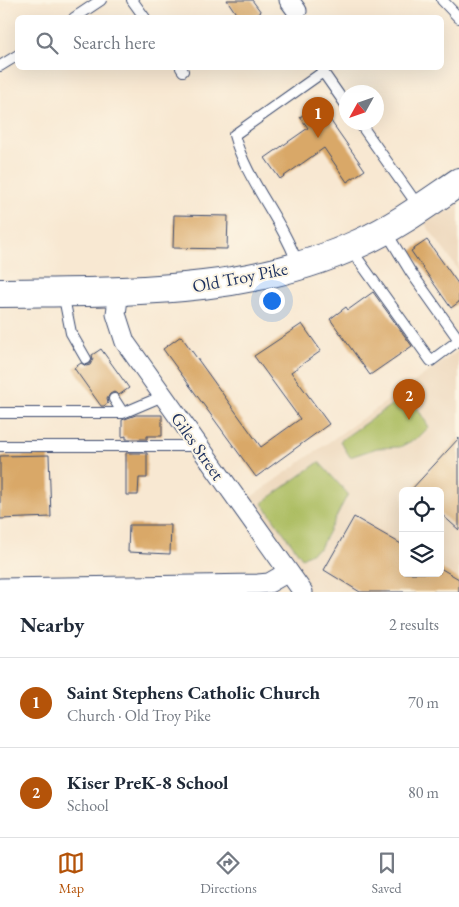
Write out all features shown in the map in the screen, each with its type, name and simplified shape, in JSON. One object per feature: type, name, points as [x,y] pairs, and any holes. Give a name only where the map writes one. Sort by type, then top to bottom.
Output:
[{"type":"main road","name":"Old Troy Pike","points":[[0,293],[175,289],[225,284],[298,266],[349,247],[385,230],[459,182]]},
{"type":"street","name":"Giles Street","points":[[119,291],[116,314],[125,342],[303,592]]},
{"type":"street","points":[[0,588],[258,584],[269,583],[288,572]]},
{"type":"lane","points":[[78,15],[101,0]]},
{"type":"lane","points":[[132,0],[143,15]]},
{"type":"lane","points":[[442,0],[459,18]]},
{"type":"lane","points":[[0,66],[15,57]]},
{"type":"lane","points":[[298,266],[293,251],[255,186],[238,151],[234,135],[323,72],[339,95]]},
{"type":"lane","points":[[365,130],[420,208]]},
{"type":"lane","points":[[349,247],[431,361],[459,340],[410,272],[385,230]]},
{"type":"lane","points":[[62,292],[71,333],[86,359]]},
{"type":"lane","points":[[0,413],[123,412],[163,396]]},
{"type":"lane","points":[[114,399],[123,412]]},
{"type":"lane","points":[[0,446],[198,446]]},
{"type":"shaded area","points":[[459,182],[459,271],[416,211]]},
{"type":"shaded area","points":[[459,350],[459,592],[303,592],[240,505]]},
{"type":"green space","points":[[408,393],[429,427],[419,437],[400,447],[377,448],[350,457],[340,441]]},
{"type":"green space","points":[[319,462],[348,494],[320,548],[302,558],[262,503]]},
{"type":"building","points":[[227,0],[252,0],[261,12],[257,15],[237,15]]},
{"type":"building","points":[[319,104],[365,170],[347,182],[324,148],[280,179],[265,158],[308,128],[300,117]]},
{"type":"building","points":[[174,215],[228,216],[227,249],[173,248]]},
{"type":"building","points":[[427,240],[459,285],[459,302],[451,308],[411,251]]},
{"type":"building","points":[[373,292],[412,346],[370,375],[330,319],[346,307],[348,310]]},
{"type":"building","points":[[302,324],[321,351],[291,372],[329,424],[256,477],[163,349],[181,336],[261,447],[300,419],[254,356]]},
{"type":"building","points":[[101,349],[129,388],[119,395],[114,392],[110,394],[107,399],[108,403],[104,406],[101,406],[74,368],[81,363],[86,366],[90,365],[93,359],[92,355]]},
{"type":"building","points":[[136,415],[162,415],[162,436],[147,436],[147,439],[126,439],[126,436],[122,437],[122,420]]},
{"type":"building","points":[[459,438],[459,530],[444,517],[444,487],[414,487]]},
{"type":"building","points":[[126,453],[147,453],[147,478],[139,478],[138,495],[126,495]]},
{"type":"building","points":[[49,455],[51,517],[0,519],[0,456]]},
{"type":"building","points":[[354,517],[399,543],[399,577],[444,577],[444,570],[459,579],[459,592],[360,592],[324,570]]},
{"type":"building","points":[[129,525],[171,525],[170,554],[128,552]]},
{"type":"place","name":"Saint Stephens Catholic Church","points":[[318,138]]},
{"type":"place","name":"Kiser PreK-8 School","points":[[409,420]]}]
